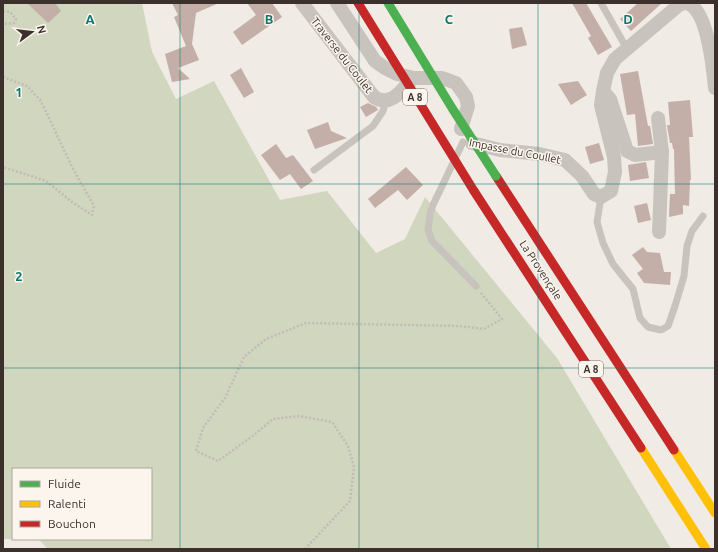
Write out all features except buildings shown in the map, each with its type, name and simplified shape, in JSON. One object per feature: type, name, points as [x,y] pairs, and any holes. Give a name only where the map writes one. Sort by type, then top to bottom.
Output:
[{"type":"highway","name":"La Provençale","points":[[358,3],[474,191],[706,549]]},
{"type":"highway","name":"La Provençale","points":[[388,3],[452,108],[715,513]]},
{"type":"street","name":"Traverse du Coulet","points":[[302,3],[374,97],[382,101],[386,101]]},
{"type":"street","name":"Impasse du Coullet","points":[[337,3],[375,60],[385,68],[396,74],[414,78],[442,78],[456,83],[463,91],[468,106],[459,137],[463,142],[500,150],[540,154],[565,160],[582,176],[594,194],[601,197]]},
{"type":"street","points":[[601,197],[611,191],[615,172],[614,157],[601,105],[608,73],[615,59],[679,5],[685,3],[692,5],[701,18],[711,54],[715,88]]},
{"type":"street","points":[[386,101],[396,96],[414,78]]},
{"type":"street","points":[[603,91],[610,99],[627,151],[635,155],[662,152]]},
{"type":"street","points":[[658,118],[662,152],[659,232]]},
{"type":"lane","points":[[601,3],[627,49]]},
{"type":"lane","points":[[314,170],[372,126],[383,111],[386,101]]},
{"type":"lane","name":"Impasse du Coullet","points":[[463,142],[433,205],[428,230],[432,241],[476,286]]},
{"type":"lane","points":[[601,197],[597,222],[603,243],[613,264],[633,289],[640,318],[648,327],[661,330],[668,326],[684,276],[687,246],[692,231],[703,216]]},
{"type":"path","points":[[3,11],[10,12],[16,19],[14,23],[3,24]]},
{"type":"path","points":[[3,77],[27,86],[41,101],[72,167],[94,206],[92,215],[72,202],[46,181],[3,167]]},
{"type":"path","points":[[305,549],[350,501],[354,467],[348,446],[332,422],[299,416],[273,419],[218,461],[196,451],[203,428],[225,398],[244,357],[266,339],[306,323],[459,326],[484,329],[502,319],[476,286]]},
{"type":"green space","points":[[3,3],[142,3],[152,52],[176,99],[214,81],[280,200],[327,191],[376,253],[405,239],[425,197],[557,358],[671,549],[48,549],[39,540],[152,540],[152,468],[12,468],[12,539],[3,539]]},
{"type":"traffic: slow","points":[[641,448],[706,549]]},
{"type":"traffic: slow","points":[[674,450],[715,513]]},
{"type":"traffic: jam","points":[[358,3],[474,191]]},
{"type":"traffic: jam","points":[[496,176],[674,450]]},
{"type":"traffic: jam","points":[[474,191],[641,448]]},
{"type":"traffic: fast","points":[[388,3],[452,108],[496,176]]}]
